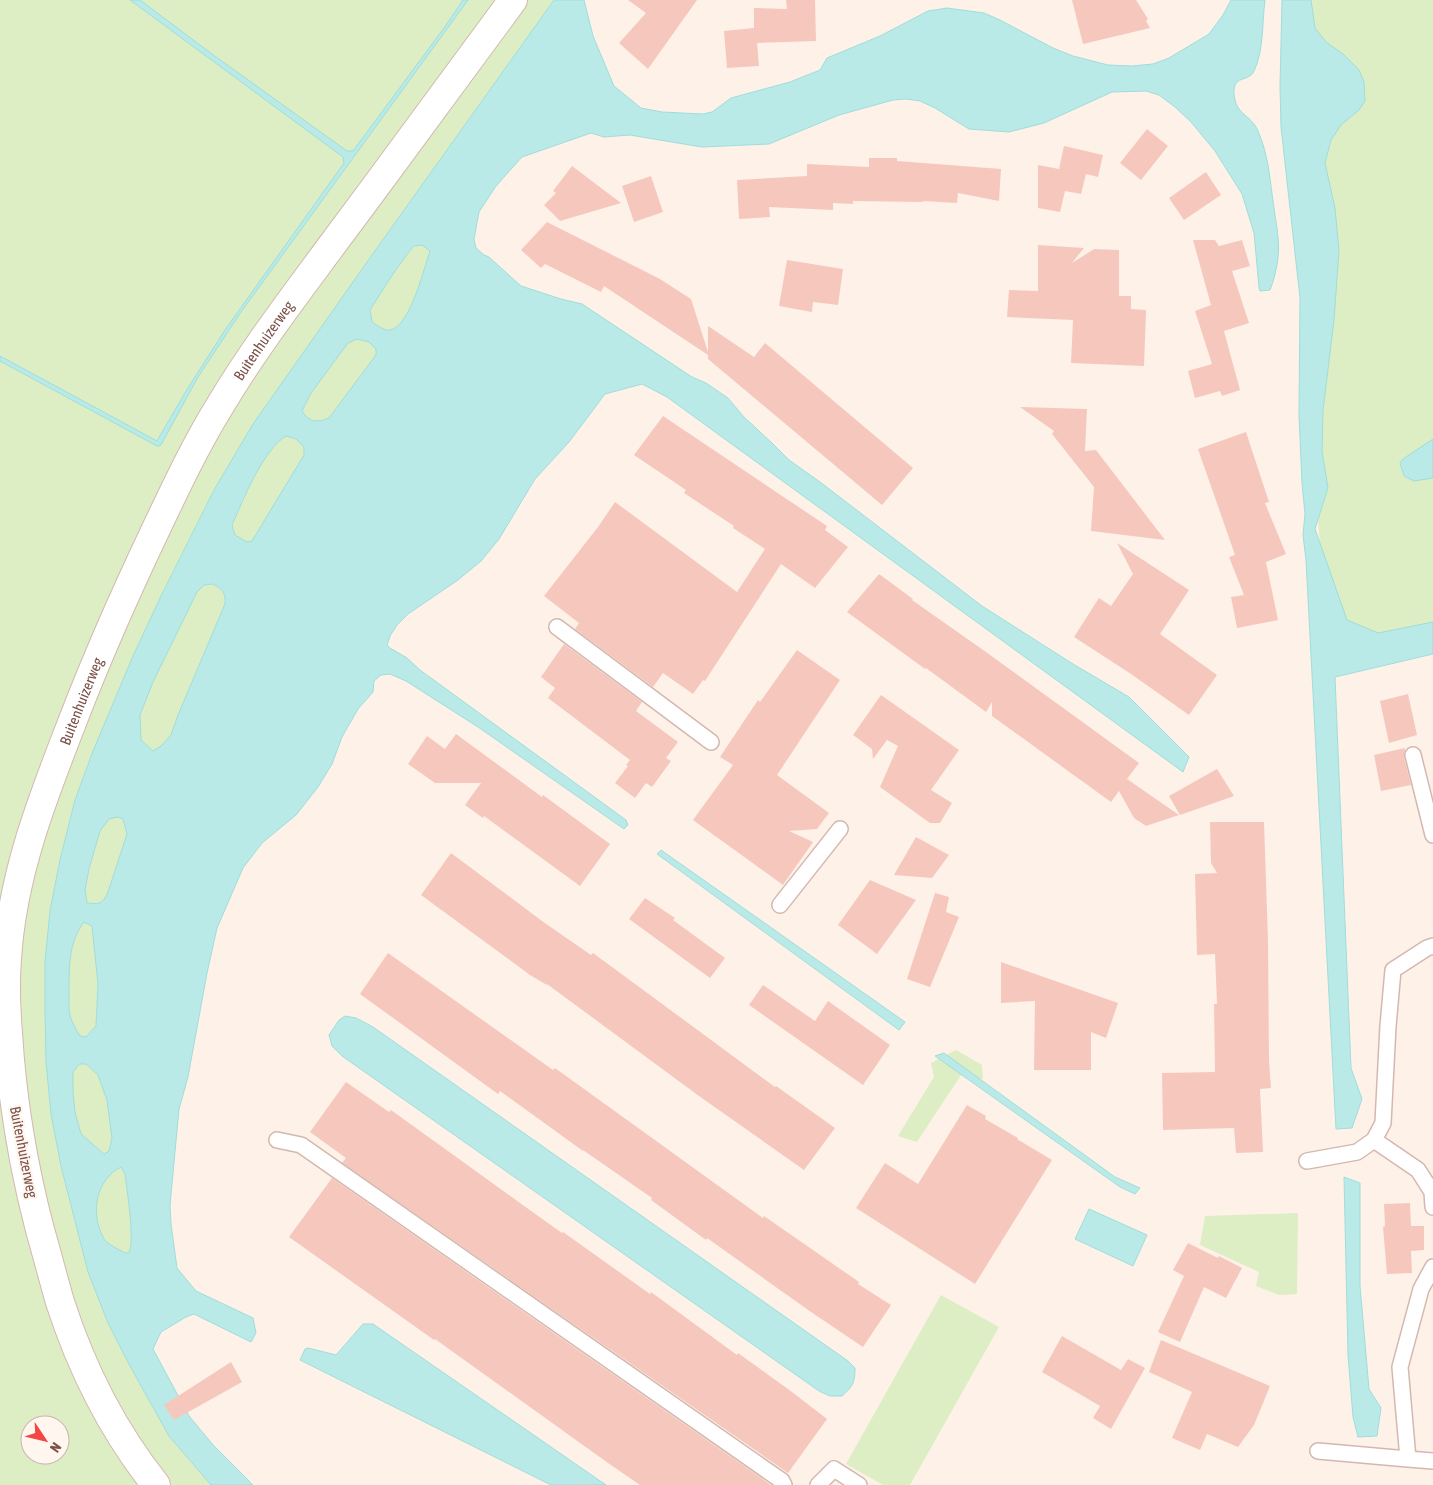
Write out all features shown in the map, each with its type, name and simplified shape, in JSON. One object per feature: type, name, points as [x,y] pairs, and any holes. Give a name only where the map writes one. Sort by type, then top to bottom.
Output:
[{"type":"street","name":"Buitenhuizerweg","points":[[156,1485],[134,1455],[112,1419],[82,1359],[58,1296],[30,1190],[13,1096],[6,994],[10,930],[20,871],[55,764],[98,658],[170,499],[219,406],[236,378],[513,0]]},
{"type":"lane","points":[[557,627],[711,742]]},
{"type":"lane","points":[[1413,755],[1433,835]]},
{"type":"lane","points":[[780,905],[840,828]]},
{"type":"lane","points":[[1307,1161],[1357,1152],[1374,1140],[1383,1123],[1393,970],[1433,946]]},
{"type":"lane","points":[[278,1140],[301,1145],[782,1481],[784,1485]]},
{"type":"lane","points":[[1374,1140],[1418,1170],[1432,1192],[1433,1207]]},
{"type":"lane","points":[[1408,1459],[1400,1367],[1421,1289],[1433,1267]]},
{"type":"lane","points":[[1318,1451],[1433,1461]]},
{"type":"lane","points":[[818,1485],[834,1469],[859,1485]]},
{"type":"green space","points":[[0,0],[499,0],[220,385],[0,932]]},
{"type":"green space","points":[[525,0],[554,0],[372,255],[214,490],[133,656],[93,751],[75,800],[60,860],[50,911],[45,961],[46,1062],[51,1114],[61,1166],[88,1272],[108,1323],[169,1436],[211,1485],[170,1485],[138,1443],[89,1351],[58,1255],[21,1084],[17,953],[37,846],[134,600],[233,402]]},
{"type":"green space","points":[[1297,0],[1433,0],[1433,635],[1327,658],[1311,408]]},
{"type":"green space","points":[[422,245],[430,251],[416,296],[404,319],[397,326],[390,330],[383,329],[372,322],[370,310],[402,261],[415,246]]},
{"type":"green space","points":[[357,339],[369,342],[376,349],[377,355],[329,418],[321,421],[310,419],[302,411],[311,393],[348,343]]},
{"type":"green space","points":[[286,436],[296,439],[304,447],[304,455],[252,541],[247,542],[235,535],[232,525],[262,463]]},
{"type":"green space","points":[[212,584],[223,591],[225,604],[171,735],[153,752],[141,740],[140,715],[153,682],[197,592],[204,585]]},
{"type":"green space","points":[[118,817],[124,819],[127,834],[108,892],[100,903],[87,903],[85,890],[100,831],[109,819]]},
{"type":"green space","points":[[84,922],[92,926],[98,984],[96,1026],[86,1037],[80,1036],[69,1010],[71,955],[79,930]]},
{"type":"green space","points":[[956,1050],[982,1065],[983,1079],[961,1075],[917,1142],[898,1136],[934,1077],[931,1063]]},
{"type":"green space","points":[[79,1063],[86,1064],[98,1074],[107,1100],[113,1138],[109,1151],[104,1154],[81,1134],[75,1112],[73,1092],[73,1072]]},
{"type":"green space","points":[[0,1065],[16,1178],[143,1485],[0,1485]]},
{"type":"green space","points":[[121,1167],[125,1174],[130,1214],[131,1246],[129,1253],[125,1253],[104,1240],[96,1217],[97,1198],[101,1188],[112,1173]]},
{"type":"green space","points":[[1298,1213],[1297,1294],[1279,1295],[1256,1286],[1259,1272],[1200,1245],[1205,1216]]},
{"type":"green space","points":[[941,1295],[999,1327],[910,1485],[883,1485],[846,1464]]},
{"type":"water","points":[[130,0],[140,0],[347,151],[353,151],[463,0],[468,0],[241,312],[198,377],[160,446],[0,361],[0,356],[157,441],[225,330],[344,163],[343,157]]},
{"type":"water","points":[[554,0],[584,0],[593,36],[614,86],[641,108],[662,112],[703,114],[712,112],[731,98],[790,82],[820,70],[827,58],[880,36],[928,11],[947,8],[984,13],[1073,56],[1108,65],[1132,66],[1153,64],[1169,58],[1209,34],[1231,0],[1265,0],[1260,54],[1254,71],[1248,77],[1238,81],[1234,88],[1234,94],[1238,107],[1252,121],[1258,131],[1269,169],[1278,245],[1277,265],[1270,290],[1260,291],[1254,233],[1242,194],[1215,151],[1191,122],[1159,95],[1146,91],[1112,92],[1044,123],[1009,132],[969,129],[935,108],[920,101],[906,99],[893,100],[839,115],[769,144],[702,147],[630,135],[604,137],[591,133],[522,157],[496,186],[479,212],[474,239],[476,248],[489,257],[521,286],[582,304],[692,377],[706,383],[728,398],[743,416],[789,460],[982,606],[1129,697],[1189,757],[1183,772],[667,397],[642,384],[605,394],[569,442],[535,479],[499,539],[481,561],[458,580],[408,614],[397,625],[387,645],[626,820],[628,825],[624,829],[478,727],[406,681],[390,674],[381,675],[374,681],[373,692],[358,709],[342,737],[332,764],[318,787],[296,815],[262,843],[243,868],[217,928],[188,1077],[179,1109],[170,1205],[171,1224],[177,1268],[196,1291],[253,1318],[256,1333],[251,1342],[194,1314],[161,1332],[153,1349],[189,1416],[214,1446],[253,1485],[211,1485],[169,1436],[108,1323],[88,1272],[61,1166],[51,1114],[46,1062],[45,1011],[45,961],[50,911],[75,800],[93,751],[133,656],[161,596],[214,490],[253,424]],"holes":[[[422,245],[430,251],[420,283],[404,319],[397,326],[390,330],[385,330],[372,322],[370,310],[414,246]],[[357,339],[369,342],[376,349],[376,355],[329,418],[314,421],[302,411],[311,393],[348,343]],[[286,436],[296,439],[304,447],[304,455],[252,541],[247,542],[235,535],[232,525],[254,476],[269,452]],[[212,584],[223,591],[225,604],[171,735],[161,746],[153,751],[141,740],[140,715],[153,682],[197,592],[204,585]],[[118,817],[123,819],[127,834],[108,892],[100,903],[95,904],[87,903],[85,890],[100,831],[109,819]],[[84,922],[92,926],[98,984],[96,1026],[86,1037],[80,1036],[69,1010],[70,963],[75,938]],[[79,1064],[86,1064],[98,1075],[107,1100],[112,1138],[109,1151],[104,1154],[81,1134],[75,1112],[73,1072]],[[121,1167],[125,1174],[131,1226],[129,1253],[125,1253],[107,1242],[99,1227],[96,1207],[101,1188],[106,1180]]]},
{"type":"water","points":[[1282,0],[1311,0],[1315,28],[1326,42],[1343,54],[1359,70],[1364,82],[1365,101],[1359,110],[1341,125],[1331,140],[1325,163],[1335,208],[1339,251],[1334,320],[1323,410],[1322,452],[1328,488],[1315,529],[1347,620],[1378,633],[1433,622],[1433,654],[1335,677],[1351,1068],[1362,1099],[1352,1128],[1336,1129],[1306,560],[1303,535],[1305,514],[1299,415],[1300,298],[1281,127]]},
{"type":"water","points":[[1433,439],[1433,478],[1414,481],[1404,476],[1400,463],[1403,459]]},
{"type":"water","points":[[661,850],[905,1022],[899,1030],[657,854]]},
{"type":"water","points":[[345,1016],[356,1018],[373,1027],[848,1361],[855,1368],[855,1377],[851,1387],[842,1396],[830,1396],[819,1391],[342,1056],[332,1046],[329,1035],[339,1020]]},
{"type":"water","points":[[944,1053],[1115,1177],[1140,1188],[1135,1194],[1120,1187],[935,1056]]},
{"type":"water","points":[[1344,1177],[1360,1183],[1360,1286],[1369,1389],[1381,1408],[1377,1436],[1358,1437],[1353,1417],[1348,1355]]},
{"type":"water","points":[[1089,1209],[1147,1235],[1133,1266],[1075,1239]]},
{"type":"water","points":[[363,1324],[373,1324],[606,1485],[551,1485],[300,1360],[305,1349],[308,1348],[336,1355]]},
{"type":"building","points":[[628,0],[697,0],[648,69],[619,43],[646,13]]},
{"type":"building","points":[[786,0],[815,0],[816,41],[757,43],[759,66],[727,68],[724,31],[754,28],[754,8],[787,9]]},
{"type":"building","points":[[1072,0],[1136,0],[1148,19],[1146,21],[1150,28],[1083,44]]},
{"type":"building","points":[[1147,129],[1168,146],[1141,180],[1120,163]]},
{"type":"building","points":[[1064,146],[1103,155],[1098,177],[1086,174],[1081,194],[1065,191],[1060,212],[1038,208],[1038,165],[1059,169]]},
{"type":"building","points":[[869,158],[897,158],[897,161],[1001,169],[999,201],[958,193],[957,203],[853,201],[853,204],[833,203],[833,210],[769,207],[770,217],[739,219],[737,180],[807,176],[807,164],[869,167]]},
{"type":"building","points":[[572,166],[621,203],[560,221],[544,205],[556,193],[553,191]]},
{"type":"building","points":[[1206,172],[1221,195],[1184,220],[1169,198]]},
{"type":"building","points":[[651,176],[663,212],[634,222],[622,186]]},
{"type":"building","points":[[547,222],[660,279],[691,299],[708,352],[708,326],[754,357],[765,343],[913,468],[882,505],[708,359],[708,355],[604,286],[601,292],[545,264],[541,268],[521,250]]},
{"type":"building","points":[[1193,240],[1215,240],[1219,246],[1242,240],[1250,266],[1232,271],[1249,323],[1224,331],[1240,390],[1222,396],[1220,391],[1195,398],[1188,371],[1212,364],[1195,311],[1211,305]]},
{"type":"building","points":[[1038,245],[1084,248],[1072,263],[1094,249],[1119,250],[1119,296],[1131,296],[1131,309],[1146,310],[1144,366],[1071,363],[1073,320],[1007,317],[1009,290],[1038,291]]},
{"type":"building","points":[[787,260],[843,269],[838,305],[813,302],[812,312],[779,306]]},
{"type":"building","points":[[1020,407],[1087,409],[1085,451],[1096,450],[1165,540],[1091,531],[1094,487],[1052,434],[1054,431]]},
{"type":"building","points":[[663,416],[827,526],[825,530],[848,547],[815,588],[781,564],[705,681],[703,680],[693,694],[663,673],[653,687],[575,629],[579,623],[544,596],[598,527],[615,502],[737,592],[765,549],[684,493],[686,490],[634,455]]},
{"type":"building","points":[[1246,432],[1269,502],[1265,503],[1286,554],[1266,562],[1278,620],[1237,628],[1231,597],[1244,595],[1229,557],[1235,555],[1198,449]]},
{"type":"building","points":[[1117,543],[1189,590],[1160,634],[1217,675],[1189,715],[1074,637],[1099,598],[1111,606],[1133,574]]},
{"type":"building","points":[[879,574],[912,600],[1139,763],[1127,779],[1179,815],[1146,826],[1134,818],[1119,791],[1111,802],[992,716],[992,702],[986,712],[847,612]]},
{"type":"building","points":[[564,644],[642,702],[636,711],[678,742],[666,758],[671,761],[652,787],[646,783],[635,798],[615,783],[628,766],[626,765],[630,760],[548,698],[555,688],[541,677]]},
{"type":"building","points":[[797,650],[840,680],[777,775],[829,813],[817,829],[789,831],[813,842],[783,885],[693,820],[733,765],[720,757],[758,700],[760,702]]},
{"type":"building","points":[[1408,694],[1417,735],[1389,743],[1380,701]]},
{"type":"building","points":[[881,695],[959,750],[931,790],[952,803],[940,823],[930,823],[880,787],[898,746],[887,740],[873,759],[872,749],[853,735]]},
{"type":"building","points":[[456,734],[610,844],[580,886],[484,816],[483,818],[465,805],[481,783],[435,783],[408,764],[427,736],[445,749]]},
{"type":"building","points":[[1405,748],[1404,757],[1411,785],[1381,791],[1374,755]]},
{"type":"building","points":[[1217,769],[1234,796],[1180,815],[1169,796]]},
{"type":"building","points":[[1210,822],[1264,822],[1271,1088],[1260,1089],[1263,1152],[1236,1153],[1234,1128],[1163,1130],[1162,1073],[1215,1072],[1214,1004],[1217,1004],[1215,954],[1197,955],[1195,874],[1217,873],[1211,863]]},
{"type":"building","points":[[916,837],[949,855],[932,878],[894,875]]},
{"type":"building","points":[[451,853],[542,921],[591,955],[593,953],[775,1087],[835,1128],[804,1170],[421,895]]},
{"type":"building","points":[[870,880],[916,900],[877,954],[838,925]]},
{"type":"building","points":[[935,893],[949,897],[946,912],[959,917],[930,987],[907,979]]},
{"type":"building","points":[[645,898],[675,918],[673,920],[725,958],[710,978],[629,919]]},
{"type":"building","points":[[388,953],[553,1070],[555,1068],[763,1218],[764,1216],[859,1282],[858,1284],[891,1305],[863,1347],[707,1238],[706,1240],[651,1200],[652,1198],[500,1091],[498,1094],[360,994]]},
{"type":"building","points":[[1001,962],[1118,1003],[1106,1038],[1091,1032],[1091,1070],[1034,1070],[1035,1001],[1001,1003]]},
{"type":"building","points":[[763,985],[815,1021],[828,1001],[890,1045],[863,1085],[749,1005]]},
{"type":"building","points":[[346,1082],[389,1112],[391,1110],[562,1233],[650,1294],[651,1292],[827,1419],[788,1473],[342,1163],[346,1158],[310,1132]]},
{"type":"building","points":[[967,1105],[986,1116],[985,1119],[1052,1160],[975,1284],[856,1208],[885,1163],[918,1184]]},
{"type":"building","points":[[332,1178],[771,1485],[640,1485],[608,1463],[289,1237]]},
{"type":"building","points":[[1410,1203],[1411,1226],[1424,1226],[1424,1250],[1411,1251],[1412,1273],[1387,1274],[1383,1227],[1385,1226],[1384,1204]]},
{"type":"building","points":[[1188,1243],[1242,1268],[1226,1298],[1204,1287],[1180,1342],[1158,1332],[1184,1276],[1173,1270]]},
{"type":"building","points":[[1062,1336],[1121,1370],[1128,1359],[1145,1368],[1111,1429],[1093,1418],[1100,1406],[1042,1372]]},
{"type":"building","points":[[1161,1340],[1270,1386],[1254,1425],[1238,1447],[1207,1434],[1200,1450],[1172,1438],[1192,1392],[1149,1372]]},
{"type":"building","points":[[231,1362],[242,1382],[174,1420],[164,1405]]}]
